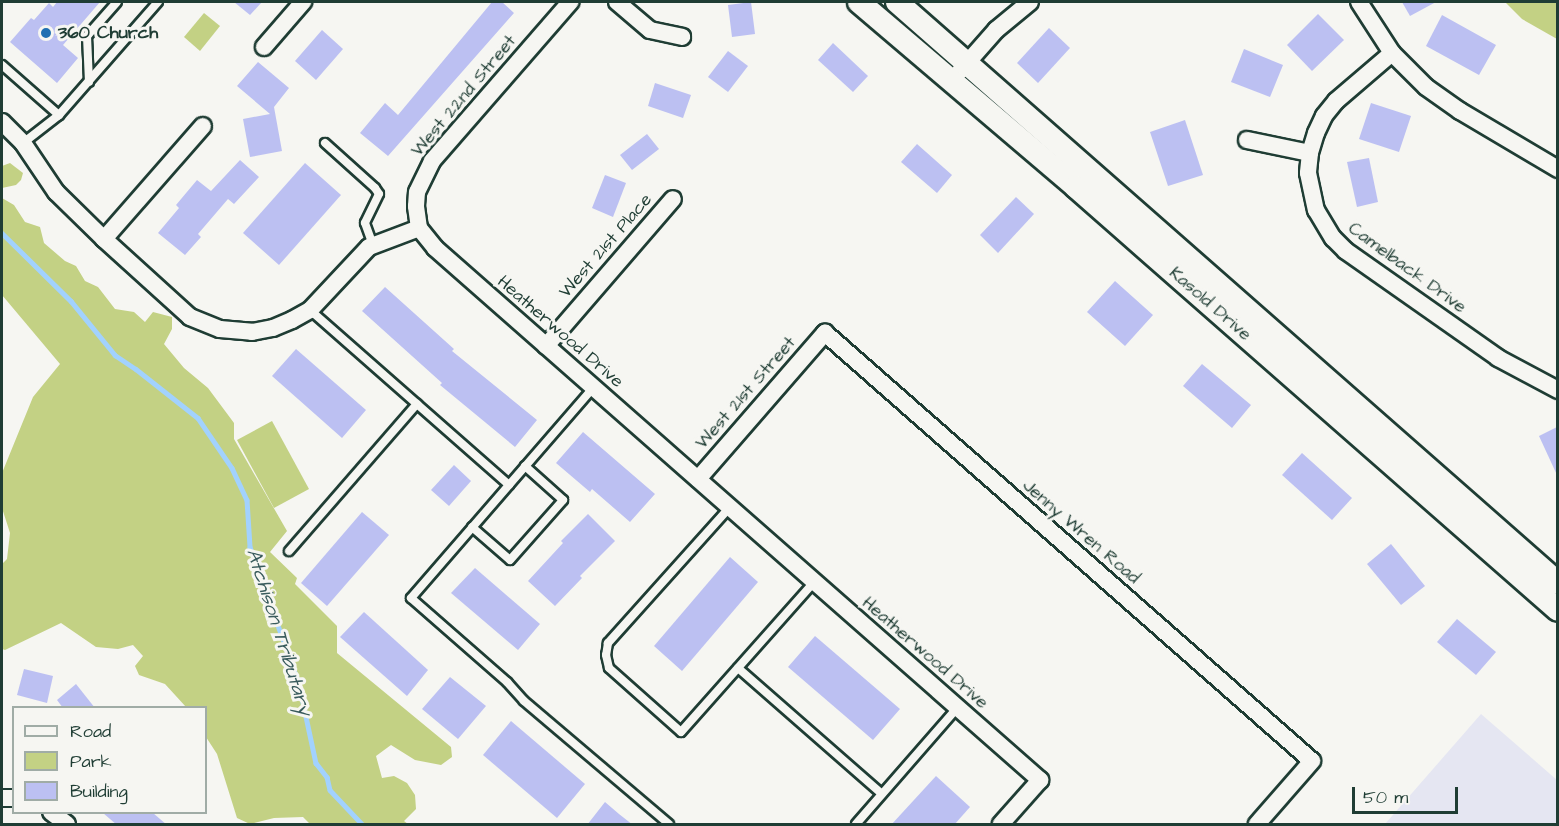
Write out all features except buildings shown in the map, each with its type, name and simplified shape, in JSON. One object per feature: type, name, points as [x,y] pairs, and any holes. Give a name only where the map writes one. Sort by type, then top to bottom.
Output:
[{"type":"main road","name":"Kasold Drive","points":[[897,2],[1557,583]]},
{"type":"main road","name":"Kasold Drive","points":[[865,3],[1557,610]]},
{"type":"street","points":[[264,47],[303,2]]},
{"type":"street","name":"West 22nd Street","points":[[419,228],[417,192],[432,161],[570,2]]},
{"type":"street","points":[[617,2],[650,30],[682,37]]},
{"type":"street","points":[[952,81],[996,30],[1030,2]]},
{"type":"street","points":[[1359,2],[1392,53],[1442,99],[1557,169]]},
{"type":"street","name":"Camelback Drive","points":[[1392,53],[1356,82],[1324,116],[1310,153],[1310,189],[1316,210],[1333,238],[1346,251],[1498,358],[1557,390]]},
{"type":"street","points":[[2,122],[23,144],[56,192],[104,240],[174,303],[206,325],[234,332],[252,332],[273,328],[310,310],[358,256],[373,244],[419,228]]},
{"type":"street","points":[[104,240],[202,126]]},
{"type":"street","points":[[1247,140],[1310,153]]},
{"type":"street","name":"West 21st Place","points":[[546,346],[673,199]]},
{"type":"street","name":"Heatherwood Drive","points":[[419,228],[435,248],[1040,780],[1001,825]]},
{"type":"street","name":"West 21st Street","points":[[698,479],[825,333]]},
{"type":"street","name":"Jenny Wren Road","points":[[825,333],[1312,761],[1257,825]]},
{"type":"street","points":[[52,814],[67,825]]},
{"type":"lane","points":[[89,82],[87,36],[117,2]]},
{"type":"lane","points":[[23,144],[59,115],[158,2]]},
{"type":"lane","points":[[2,65],[59,115]]},
{"type":"lane","points":[[325,143],[379,194],[365,223],[373,244]]},
{"type":"lane","points":[[310,310],[509,485]]},
{"type":"lane","points":[[593,388],[411,598],[507,682],[524,700],[669,825]]},
{"type":"lane","points":[[289,551],[417,404]]},
{"type":"lane","points":[[472,527],[510,560],[563,500],[525,466]]},
{"type":"lane","points":[[730,507],[608,644],[606,655],[609,668],[681,732],[814,582]]},
{"type":"lane","points":[[738,668],[882,794]]},
{"type":"lane","points":[[856,825],[958,707]]},
{"type":"shaded area","points":[[1481,714],[1557,780],[1557,824],[1385,824]]},
{"type":"green space","points":[[1505,2],[1557,2],[1557,39],[1522,19]]},
{"type":"green space","points":[[204,13],[220,26],[200,51],[184,37]]},
{"type":"green space","points":[[10,163],[23,173],[21,180],[16,185],[2,188],[2,166]]},
{"type":"green space","points":[[2,198],[14,205],[25,222],[40,227],[44,243],[65,261],[76,266],[85,281],[98,287],[115,309],[134,312],[145,322],[153,312],[172,317],[172,329],[164,344],[184,368],[208,388],[234,423],[234,439],[287,531],[270,552],[297,578],[295,584],[337,626],[337,653],[451,747],[452,757],[441,765],[415,760],[391,745],[376,756],[382,778],[394,776],[407,783],[415,795],[416,809],[404,821],[408,824],[310,824],[303,817],[274,818],[250,824],[237,818],[217,754],[207,739],[207,706],[185,706],[165,684],[139,675],[135,666],[143,656],[133,645],[118,649],[96,647],[61,623],[5,650],[2,649],[2,564],[7,559],[10,533],[2,508],[2,473],[33,397],[60,364],[2,295]]},
{"type":"green space","points":[[272,421],[309,489],[274,508],[237,440]]},
{"type":"waterway","name":"Atchison Tributary","points":[[2,233],[71,301],[115,355],[198,418],[232,468],[247,500],[250,547],[299,684],[316,763],[327,777],[330,790],[362,824]]},
{"type":"place","name":"360 Church","points":[[46,33]]}]
